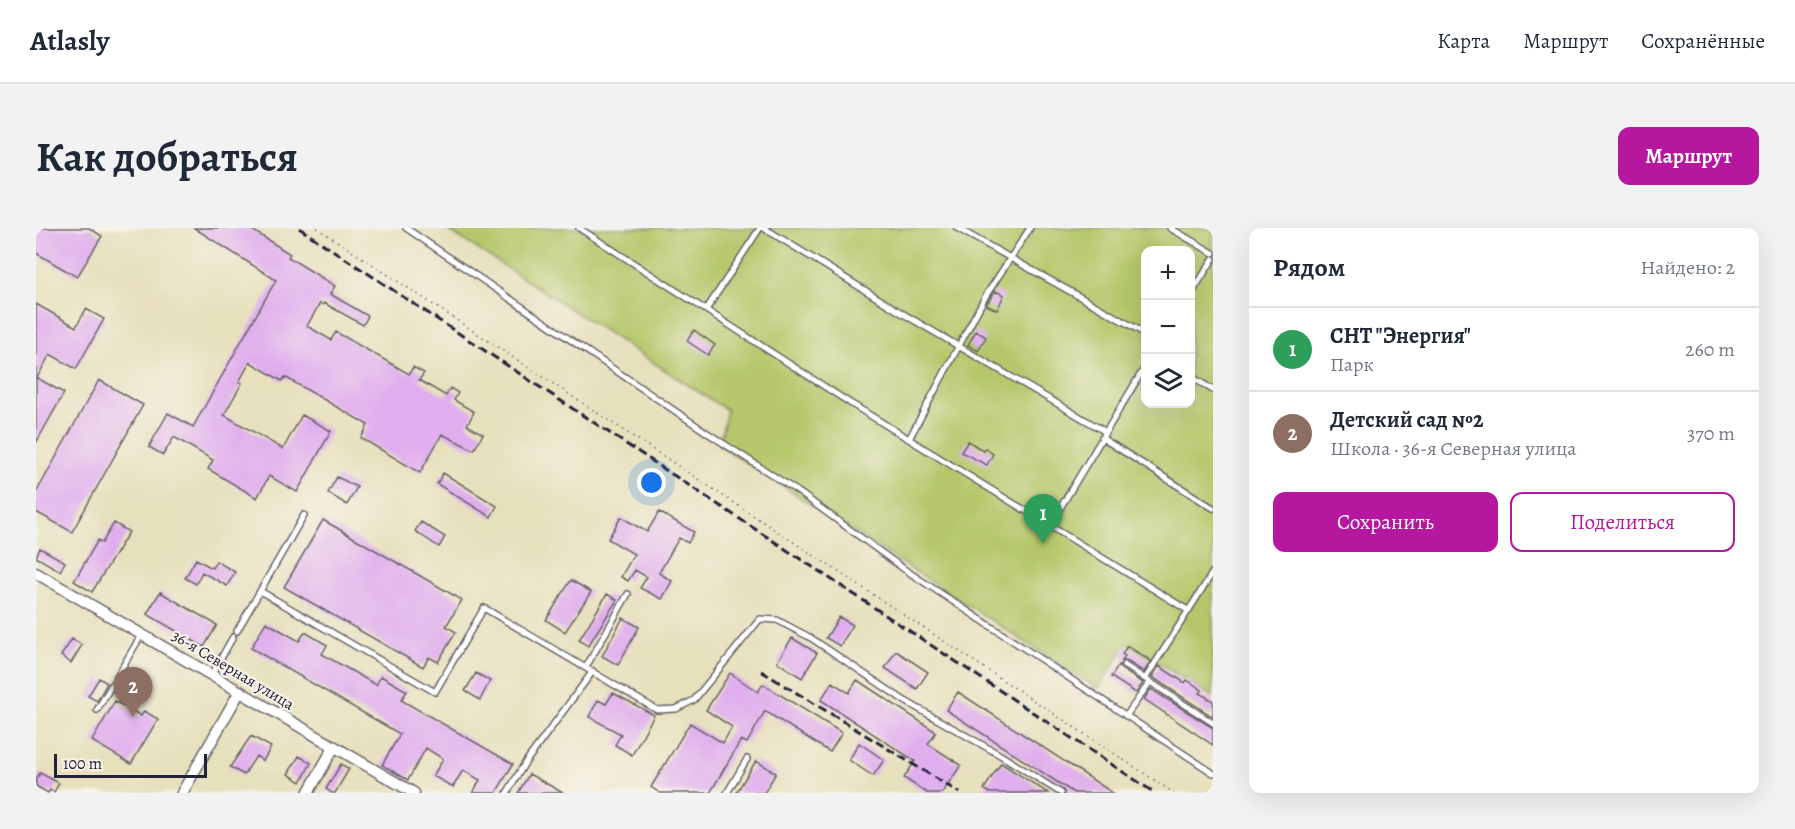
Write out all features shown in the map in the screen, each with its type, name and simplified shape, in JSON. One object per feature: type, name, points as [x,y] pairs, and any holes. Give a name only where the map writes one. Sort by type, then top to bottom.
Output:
[{"type":"street","name":"36-я Северная улица","points":[[36,573],[414,793]]},
{"type":"street","points":[[182,793],[240,691]]},
{"type":"street","points":[[308,793],[334,747]]},
{"type":"lane","points":[[406,228],[800,493],[904,569],[1213,773]]},
{"type":"lane","points":[[579,228],[909,439],[1189,611]]},
{"type":"lane","points":[[706,310],[762,228],[1106,432]]},
{"type":"lane","points":[[957,228],[1141,331]]},
{"type":"lane","points":[[909,439],[985,297],[1030,228]]},
{"type":"lane","points":[[1170,228],[1213,253]]},
{"type":"lane","points":[[1195,289],[1213,259]]},
{"type":"lane","points":[[1050,525],[1141,373]]},
{"type":"lane","points":[[1195,379],[1213,390]]},
{"type":"lane","points":[[1102,438],[1213,508]]},
{"type":"lane","points":[[237,631],[304,515]]},
{"type":"lane","points":[[1126,716],[1213,572]]},
{"type":"lane","points":[[260,591],[435,692],[484,608],[657,710],[676,709],[694,700],[759,619],[777,620],[811,638],[905,701],[1002,756],[1061,793]]},
{"type":"lane","points":[[586,667],[628,594]]},
{"type":"lane","points":[[97,710],[142,634]]},
{"type":"lane","points":[[212,674],[233,638]]},
{"type":"lane","points":[[1124,664],[1213,723]]},
{"type":"lane","points":[[507,793],[525,763],[593,671]]},
{"type":"lane","points":[[727,793],[747,759]]},
{"type":"path","points":[[317,228],[1174,793]]},
{"type":"green space","points":[[445,228],[1213,228],[1213,697],[1127,643],[1098,689],[719,445],[727,410]]},
{"type":"building","points":[[36,228],[89,228],[102,236],[77,277],[36,253]]},
{"type":"building","points":[[194,228],[249,228],[290,254],[288,257],[335,286],[330,294],[368,316],[363,325],[324,303],[323,305],[320,303],[307,326],[331,340],[336,332],[409,374],[413,367],[424,373],[419,380],[446,396],[450,388],[458,393],[454,400],[474,412],[467,425],[483,434],[474,450],[442,434],[420,473],[361,438],[368,425],[285,377],[282,381],[250,362],[239,382],[242,383],[224,415],[283,449],[302,415],[331,431],[297,492],[269,476],[257,498],[208,469],[213,460],[174,437],[163,455],[149,447],[168,413],[193,427],[276,280]]},
{"type":"building","points":[[995,291],[1004,295],[997,310],[986,305]]},
{"type":"building","points":[[36,304],[76,327],[86,309],[104,319],[76,369],[50,354],[37,378],[64,393],[36,443]]},
{"type":"building","points":[[694,330],[715,345],[708,355],[687,341]]},
{"type":"building","points":[[976,331],[986,337],[978,351],[968,345]]},
{"type":"building","points":[[99,380],[143,405],[72,532],[36,512],[36,493]]},
{"type":"building","points":[[968,441],[993,454],[987,465],[961,452]]},
{"type":"building","points":[[443,473],[497,506],[491,517],[437,484]]},
{"type":"building","points":[[337,477],[357,487],[347,505],[328,493]]},
{"type":"building","points":[[659,512],[694,532],[688,543],[679,538],[659,573],[672,581],[662,599],[640,588],[647,577],[635,570],[628,581],[621,577],[634,554],[608,539],[621,517],[647,532]]},
{"type":"building","points":[[323,520],[462,600],[446,626],[456,632],[438,662],[429,657],[423,667],[284,587]]},
{"type":"building","points":[[421,522],[445,537],[439,547],[415,531]]},
{"type":"building","points":[[114,523],[129,532],[92,592],[74,581],[98,540],[102,543]]},
{"type":"building","points":[[40,548],[65,562],[60,571],[36,557]]},
{"type":"building","points":[[196,559],[212,568],[216,561],[235,572],[227,586],[202,572],[196,584],[185,578]]},
{"type":"building","points":[[571,580],[591,592],[565,632],[546,620]]},
{"type":"building","points":[[160,592],[217,625],[204,647],[147,614]]},
{"type":"building","points":[[607,594],[617,600],[588,646],[579,640]]},
{"type":"building","points":[[839,617],[853,625],[840,646],[826,638]]},
{"type":"building","points":[[623,618],[639,627],[618,665],[602,656]]},
{"type":"building","points":[[266,622],[299,641],[305,632],[327,645],[322,654],[376,685],[381,676],[407,691],[401,700],[513,764],[496,793],[473,793],[480,780],[463,770],[453,787],[433,776],[443,759],[426,748],[408,780],[382,765],[400,734],[251,648]]},
{"type":"building","points":[[792,638],[817,653],[802,678],[777,662]]},
{"type":"building","points":[[72,639],[82,645],[71,663],[61,656]]},
{"type":"building","points":[[1127,646],[1151,661],[1144,672],[1127,661],[1122,661],[1125,656],[1122,654]]},
{"type":"building","points":[[896,651],[928,672],[917,689],[885,668]]},
{"type":"building","points":[[1119,665],[1121,669],[1143,683],[1136,693],[1111,677]]},
{"type":"building","points":[[1159,666],[1185,683],[1187,680],[1202,690],[1200,693],[1213,701],[1213,717],[1152,677]]},
{"type":"building","points":[[476,673],[490,681],[480,700],[465,691]]},
{"type":"building","points":[[730,673],[758,692],[763,684],[842,733],[830,752],[765,711],[747,743],[741,740],[710,793],[660,793],[651,787],[690,723],[723,743],[732,727],[706,710]]},
{"type":"building","points":[[99,678],[107,683],[97,701],[88,696]]},
{"type":"building","points":[[857,680],[936,732],[928,744],[961,765],[942,793],[927,793],[904,778],[915,761],[821,700],[832,682],[849,693]]},
{"type":"building","points":[[1151,689],[1213,728],[1213,745],[1144,699]]},
{"type":"building","points":[[958,692],[1113,793],[1074,793],[946,710]]},
{"type":"building","points":[[613,693],[654,715],[632,755],[615,745],[621,734],[589,717],[598,700],[606,704]]},
{"type":"building","points":[[115,701],[141,716],[144,711],[158,719],[131,764],[92,741]]},
{"type":"building","points":[[251,736],[271,747],[263,761],[256,756],[244,775],[230,767]]},
{"type":"building","points":[[859,743],[884,760],[873,776],[849,760]]},
{"type":"building","points":[[299,756],[311,763],[301,782],[288,774]]},
{"type":"building","points":[[756,761],[776,773],[764,793],[736,793]]},
{"type":"building","points":[[1001,763],[1048,793],[990,793],[984,789]]},
{"type":"building","points":[[341,764],[349,769],[335,793],[332,793],[326,789]]},
{"type":"building","points":[[40,773],[59,783],[54,792],[50,790],[48,793],[36,786]]},
{"type":"building","points":[[529,774],[549,785],[563,793],[518,793]]},
{"type":"railway","points":[[299,228],[1155,793]]},
{"type":"railway","points":[[761,671],[960,793]]},
{"type":"place","name":"СНТ \"Энергия\"","points":[[1043,544]]},
{"type":"place","name":"Детский сад №2","points":[[133,717]]}]
